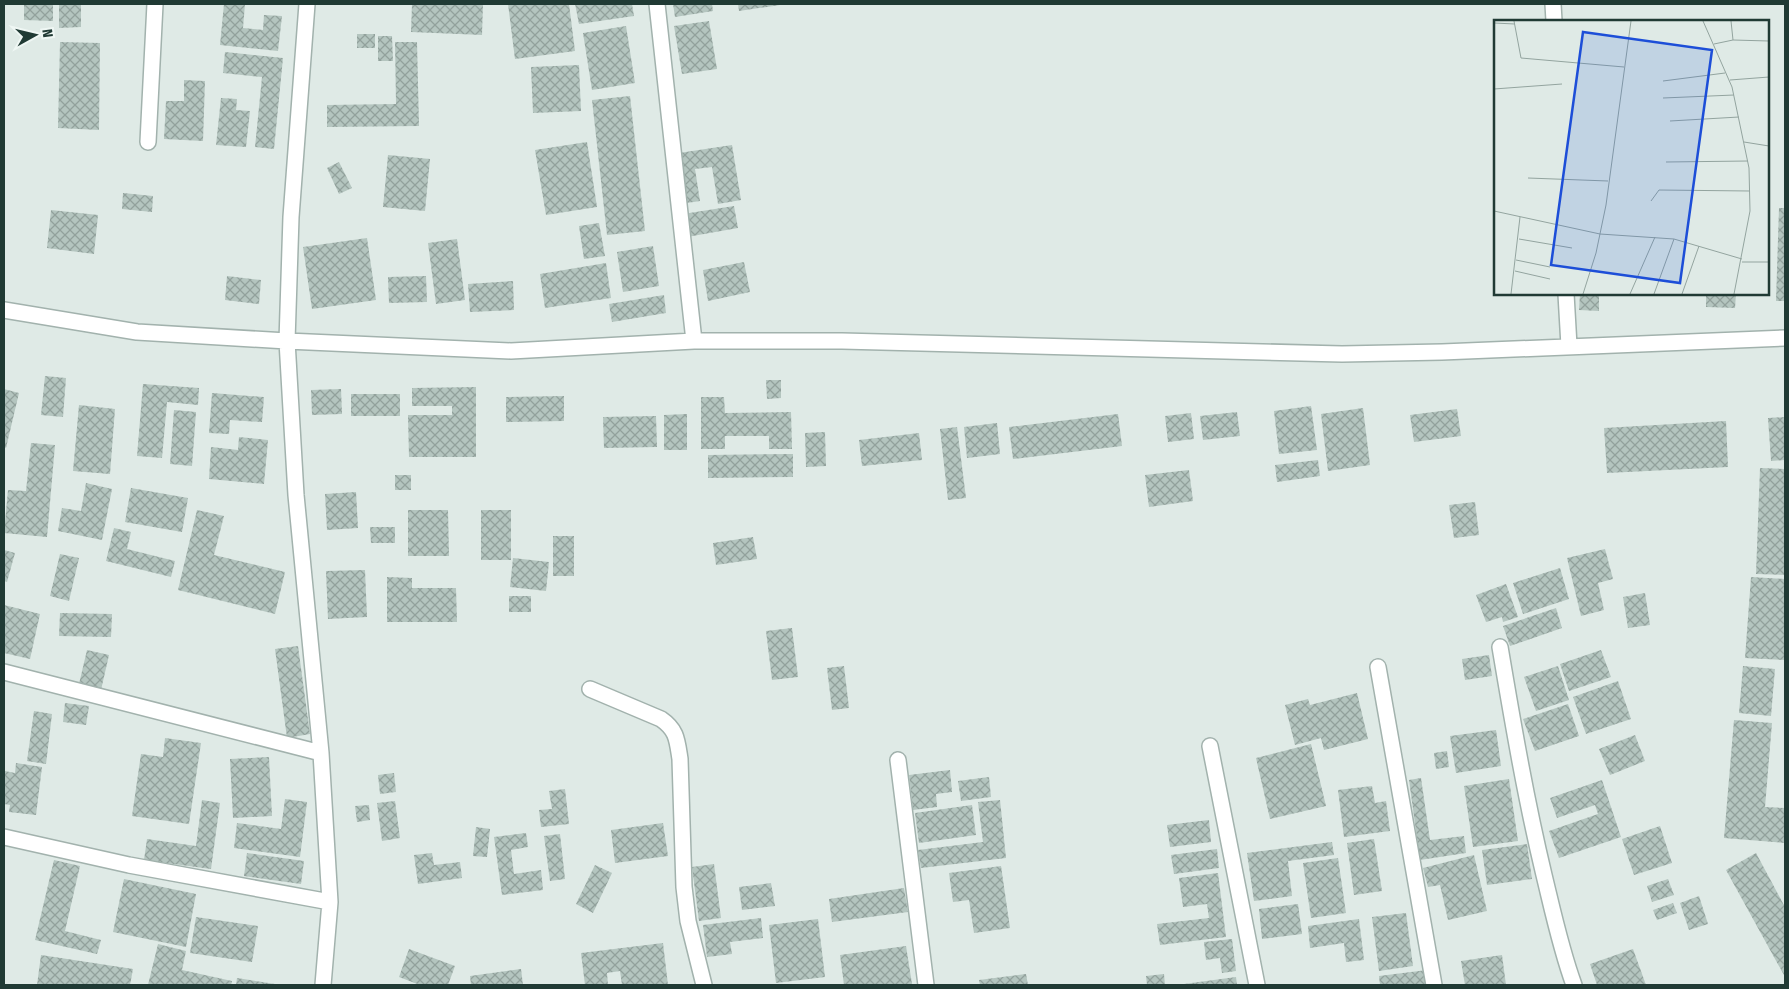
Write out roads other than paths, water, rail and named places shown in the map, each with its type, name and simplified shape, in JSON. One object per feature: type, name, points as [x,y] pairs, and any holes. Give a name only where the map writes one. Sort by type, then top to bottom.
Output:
[{"type":"street","points":[[148,142],[155,4]]},
{"type":"street","points":[[307,4],[291,217],[287,342],[296,495],[321,753],[330,902],[323,985]]},
{"type":"street","points":[[657,4],[694,341]]},
{"type":"street","points":[[1553,4],[1554,20]]},
{"type":"street","points":[[1566,295],[1569,346]]},
{"type":"street","points":[[4,310],[137,332],[287,342],[511,351],[694,341],[842,341],[1342,354],[1442,352],[1785,338]]},
{"type":"street","points":[[1500,647],[1520,767],[1539,855],[1553,914],[1574,985]]},
{"type":"street","points":[[1378,667],[1434,985]]},
{"type":"street","points":[[4,672],[321,753]]},
{"type":"street","points":[[590,689],[661,719],[671,727],[677,739],[680,759],[684,887],[688,921],[704,985]]},
{"type":"street","points":[[1210,746],[1257,985]]},
{"type":"street","points":[[898,760],[926,985]]},
{"type":"street","points":[[4,837],[148,868],[330,902]]}]
